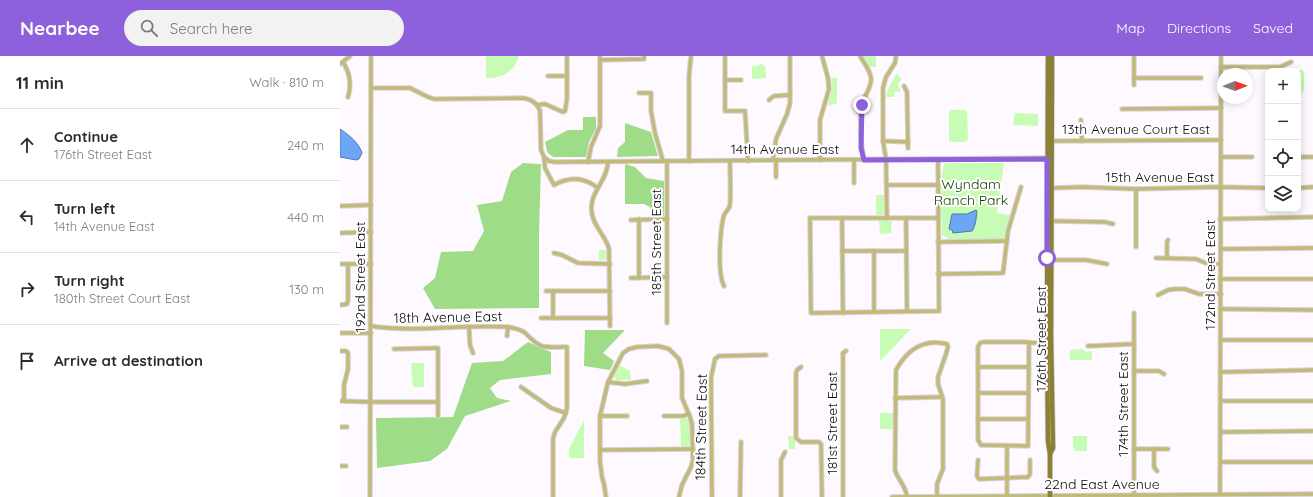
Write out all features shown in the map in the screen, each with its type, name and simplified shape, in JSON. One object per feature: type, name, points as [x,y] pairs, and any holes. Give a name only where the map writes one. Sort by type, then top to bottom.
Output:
[{"type":"main road","name":"176th Street East","points":[[1048,56],[1049,242],[1047,344],[1050,496]]},
{"type":"main road","name":"176th Street East","points":[[1050,454],[1053,448],[1051,336],[1052,260],[1049,242],[1052,221],[1052,188],[1049,159],[1052,140],[1052,56]]},
{"type":"main road","points":[[1048,107],[1050,138],[1052,140]]},
{"type":"main road","points":[[1047,312],[1051,336]]},
{"type":"main road","points":[[1047,344],[1049,347],[1052,367]]},
{"type":"street","points":[[348,97],[350,91],[349,73],[342,63],[350,56]]},
{"type":"street","name":"192nd Street East","points":[[370,497],[371,56]]},
{"type":"street","points":[[538,105],[545,104],[564,112],[567,104],[567,56]]},
{"type":"street","points":[[689,161],[689,76],[691,56]]},
{"type":"street","points":[[725,56],[725,111],[746,111],[748,161]]},
{"type":"street","points":[[776,177],[774,146],[790,103],[790,56]]},
{"type":"street","points":[[820,160],[820,120],[829,89],[828,78],[822,56]]},
{"type":"street","points":[[860,56],[870,71],[871,76],[870,85],[862,105],[861,148],[864,160]]},
{"type":"street","points":[[887,218],[886,160],[883,141],[883,84],[896,56]]},
{"type":"street","points":[[1134,56],[1134,85]]},
{"type":"street","name":"172nd Street East","points":[[1219,495],[1221,462],[1221,56]]},
{"type":"street","points":[[588,162],[591,147],[600,126],[600,58],[644,58]]},
{"type":"street","points":[[1221,67],[1280,67],[1291,62]]},
{"type":"street","points":[[548,76],[567,76]]},
{"type":"street","points":[[1134,78],[1201,78]]},
{"type":"street","points":[[725,80],[742,80]]},
{"type":"street","points":[[904,86],[907,92],[908,148]]},
{"type":"street","points":[[371,88],[410,88],[434,99],[532,100],[538,105],[540,113],[540,148],[544,157],[545,168],[554,185],[564,180],[576,178],[589,182],[598,188]]},
{"type":"street","name":"185th Street East","points":[[639,93],[651,93],[651,111],[655,133],[665,161],[667,219],[667,323]]},
{"type":"street","points":[[769,100],[774,96],[790,95]]},
{"type":"street","points":[[1122,109],[1221,108]]},
{"type":"street","points":[[1082,120],[1082,140]]},
{"type":"street","name":"13th Avenue Court East","points":[[1052,140],[1221,140]]},
{"type":"street","points":[[883,141],[908,142]]},
{"type":"street","name":"14th Avenue East","points":[[544,157],[547,160],[555,162],[1049,159]]},
{"type":"street","points":[[1221,157],[1252,157]]},
{"type":"street","points":[[1301,157],[1313,157]]},
{"type":"street","points":[[938,159],[939,311],[811,313],[810,218],[938,218]]},
{"type":"street","points":[[854,160],[854,183]]},
{"type":"street","points":[[724,286],[720,276],[720,266],[724,215],[730,205],[730,161]]},
{"type":"street","points":[[608,162],[605,176],[593,198],[592,214],[594,222],[606,239],[608,245],[610,264],[610,326]]},
{"type":"street","points":[[886,185],[938,185]]},
{"type":"street","points":[[938,274],[1003,273],[1010,226],[1021,187]]},
{"type":"street","name":"15th Avenue East","points":[[1052,188],[1265,188]]},
{"type":"street","points":[[1301,188],[1313,188]]},
{"type":"street","points":[[1136,189],[1136,247]]},
{"type":"street","points":[[340,206],[371,205]]},
{"type":"street","points":[[1220,218],[1313,217]]},
{"type":"street","points":[[842,218],[843,313]]},
{"type":"street","points":[[906,218],[907,311]]},
{"type":"street","points":[[639,219],[639,278]]},
{"type":"street","points":[[632,220],[667,219]]},
{"type":"street","points":[[1052,221],[1105,222],[1113,224]]},
{"type":"street","points":[[340,233],[371,232]]},
{"type":"street","points":[[1167,258],[1168,240]]},
{"type":"street","points":[[938,242],[1007,241]]},
{"type":"street","points":[[1221,249],[1313,248]]},
{"type":"street","points":[[842,251],[906,250]]},
{"type":"street","points":[[874,251],[874,312]]},
{"type":"street","points":[[554,253],[562,254],[578,263],[610,264]]},
{"type":"street","points":[[1156,258],[1196,259],[1208,264],[1220,264]]},
{"type":"street","points":[[1052,260],[1086,260],[1107,264]]},
{"type":"street","points":[[340,264],[370,264]]},
{"type":"street","points":[[340,305],[346,304],[348,300],[348,264]]},
{"type":"street","points":[[631,278],[667,277]]},
{"type":"street","points":[[1220,279],[1313,279]]},
{"type":"street","points":[[1158,295],[1174,289],[1185,289],[1199,294],[1220,294]]},
{"type":"street","points":[[546,291],[610,291]]},
{"type":"street","points":[[553,291],[553,318]]},
{"type":"street","points":[[1221,309],[1313,310]]},
{"type":"street","name":"174th Street East","points":[[1132,495],[1134,449],[1134,313]]},
{"type":"street","points":[[541,318],[610,318]]},
{"type":"street","name":"18th Avenue East","points":[[371,326],[392,329],[508,327],[523,332],[542,346],[567,347],[566,413]]},
{"type":"street","points":[[469,327],[470,345],[473,353]]},
{"type":"street","points":[[507,336],[508,327]]},
{"type":"street","points":[[340,333],[371,333]]},
{"type":"street","points":[[1221,340],[1313,340]]},
{"type":"street","points":[[1029,343],[1028,446],[982,446],[979,444],[978,440],[978,347],[983,342],[1024,342],[1047,344]]},
{"type":"street","points":[[906,497],[905,488],[895,470],[896,370],[899,364],[914,348],[920,344],[941,343],[947,344],[948,346],[938,377],[938,384],[943,400],[943,469],[937,484],[937,497]]},
{"type":"street","points":[[1088,346],[1134,344]]},
{"type":"street","points":[[606,497],[601,472],[600,416],[608,382],[615,368],[623,353],[637,346],[663,347],[669,349],[679,359],[681,365],[682,398],[692,424],[693,449],[692,464],[682,485],[679,497]]},
{"type":"street","points":[[394,349],[438,348],[438,416]]},
{"type":"street","points":[[340,351],[346,351],[348,353],[348,369],[342,400],[370,402],[438,402]]},
{"type":"street","name":"181st Street East","points":[[843,497],[843,353],[846,351]]},
{"type":"street","name":"184th Street East","points":[[712,497],[712,378],[714,362],[716,358],[720,356],[766,355]]},
{"type":"street","points":[[801,366],[796,373],[796,438],[799,442],[819,442],[822,444],[822,497]]},
{"type":"street","points":[[978,367],[1028,367]]},
{"type":"street","points":[[1221,372],[1313,370]]},
{"type":"street","points":[[1134,371],[1159,371],[1164,374]]},
{"type":"street","points":[[608,382],[625,384],[647,380]]},
{"type":"street","points":[[521,387],[551,408],[566,413],[555,432],[553,439],[553,497]]},
{"type":"street","points":[[979,393],[1028,393]]},
{"type":"street","points":[[895,398],[942,397]]},
{"type":"street","points":[[1220,401],[1313,401]]},
{"type":"street","points":[[664,416],[683,416],[689,414]]},
{"type":"street","points":[[600,416],[627,416]]},
{"type":"street","points":[[978,419],[1028,419]]},
{"type":"street","points":[[340,428],[347,427]]},
{"type":"street","points":[[1221,432],[1313,431]]},
{"type":"street","points":[[740,497],[741,442]]},
{"type":"street","points":[[1007,446],[1007,496]]},
{"type":"street","points":[[600,450],[693,449]]},
{"type":"street","points":[[1134,449],[1168,449]]},
{"type":"street","points":[[1154,449],[1154,467],[1158,471]]},
{"type":"street","points":[[781,497],[781,460],[785,452]]},
{"type":"street","points":[[978,460],[977,475],[978,478],[981,479],[1028,477],[1030,474],[1030,460]]},
{"type":"street","points":[[1221,462],[1313,462]]},
{"type":"street","points":[[340,466],[346,466]]},
{"type":"street","name":"22nd East Avenue","points":[[892,497],[1132,495],[1270,496],[1313,494]]},
{"type":"green space","points":[[486,56],[519,56],[514,66],[507,73],[497,77],[486,78]]},
{"type":"green space","points":[[863,56],[876,56],[876,67],[870,67]]},
{"type":"green space","points":[[761,63],[765,66],[766,78],[752,79],[752,66],[758,66]]},
{"type":"green space","points":[[1301,70],[1304,72],[1304,91],[1301,92]]},
{"type":"green space","points":[[897,73],[902,79],[898,85],[901,91],[894,92],[894,97],[886,97],[887,91]]},
{"type":"green space","points":[[831,78],[837,78],[837,103],[828,106],[832,87]]},
{"type":"green space","points":[[950,110],[965,110],[967,112],[968,139],[966,142],[949,141]]},
{"type":"green space","points":[[1015,113],[1037,114],[1038,125],[1014,125]]},
{"type":"green space","points":[[583,117],[596,117],[596,128],[589,142],[586,157],[553,157],[547,152],[545,142],[568,130],[583,130]]},
{"type":"green space","points":[[625,123],[651,132],[658,156],[617,157],[618,148],[625,142]]},
{"type":"green space","points":[[523,163],[541,164],[539,308],[435,309],[423,288],[435,278],[441,252],[473,251],[484,231],[477,205],[502,201],[511,172]]},
{"type":"green space","name":"Wyndam Ranch Park","points":[[945,163],[1004,163],[997,213],[1010,215],[1005,237],[1003,239],[949,239],[942,235],[941,186]]},
{"type":"green space","points":[[625,164],[635,167],[646,178],[664,181],[664,216],[652,216],[650,207],[644,204],[625,204]]},
{"type":"green space","points":[[876,195],[884,195],[884,213],[882,215],[876,215]]},
{"type":"green space","points":[[879,221],[892,221],[891,233],[880,234]]},
{"type":"green space","points":[[599,250],[606,250],[606,260],[599,260]]},
{"type":"green space","points":[[880,329],[911,329],[880,361]]},
{"type":"green space","points":[[585,330],[625,330],[603,353],[614,361],[610,370],[584,366]]},
{"type":"green space","points":[[528,342],[551,352],[551,374],[500,380],[490,388],[497,398],[511,401],[465,416],[447,449],[430,461],[377,468],[376,418],[453,417],[472,363],[503,361]]},
{"type":"green space","points":[[1083,349],[1086,352],[1092,351],[1092,360],[1070,360],[1070,350]]},
{"type":"green space","points":[[411,363],[424,363],[424,387],[413,387]]},
{"type":"green space","points":[[619,365],[630,371],[631,380],[616,380],[614,377]]},
{"type":"green space","points":[[880,413],[893,413],[893,429],[880,429]]},
{"type":"green space","points":[[680,419],[688,419],[690,425],[691,444],[688,446],[681,446]]},
{"type":"green space","points":[[584,420],[584,458],[569,458],[569,449]]},
{"type":"green space","points":[[788,436],[795,436],[795,449],[789,448]]},
{"type":"green space","points":[[1073,436],[1087,437],[1087,451],[1075,451],[1075,448],[1073,448]]},
{"type":"water","points":[[340,129],[359,146],[362,153],[359,159],[356,160],[340,157]]},
{"type":"water","points":[[976,210],[976,221],[972,231],[953,233],[952,230],[949,229],[952,214],[967,214]]},
{"type":"route","points":[[862,105],[861,148],[864,160],[1047,159],[1047,258]]}]
